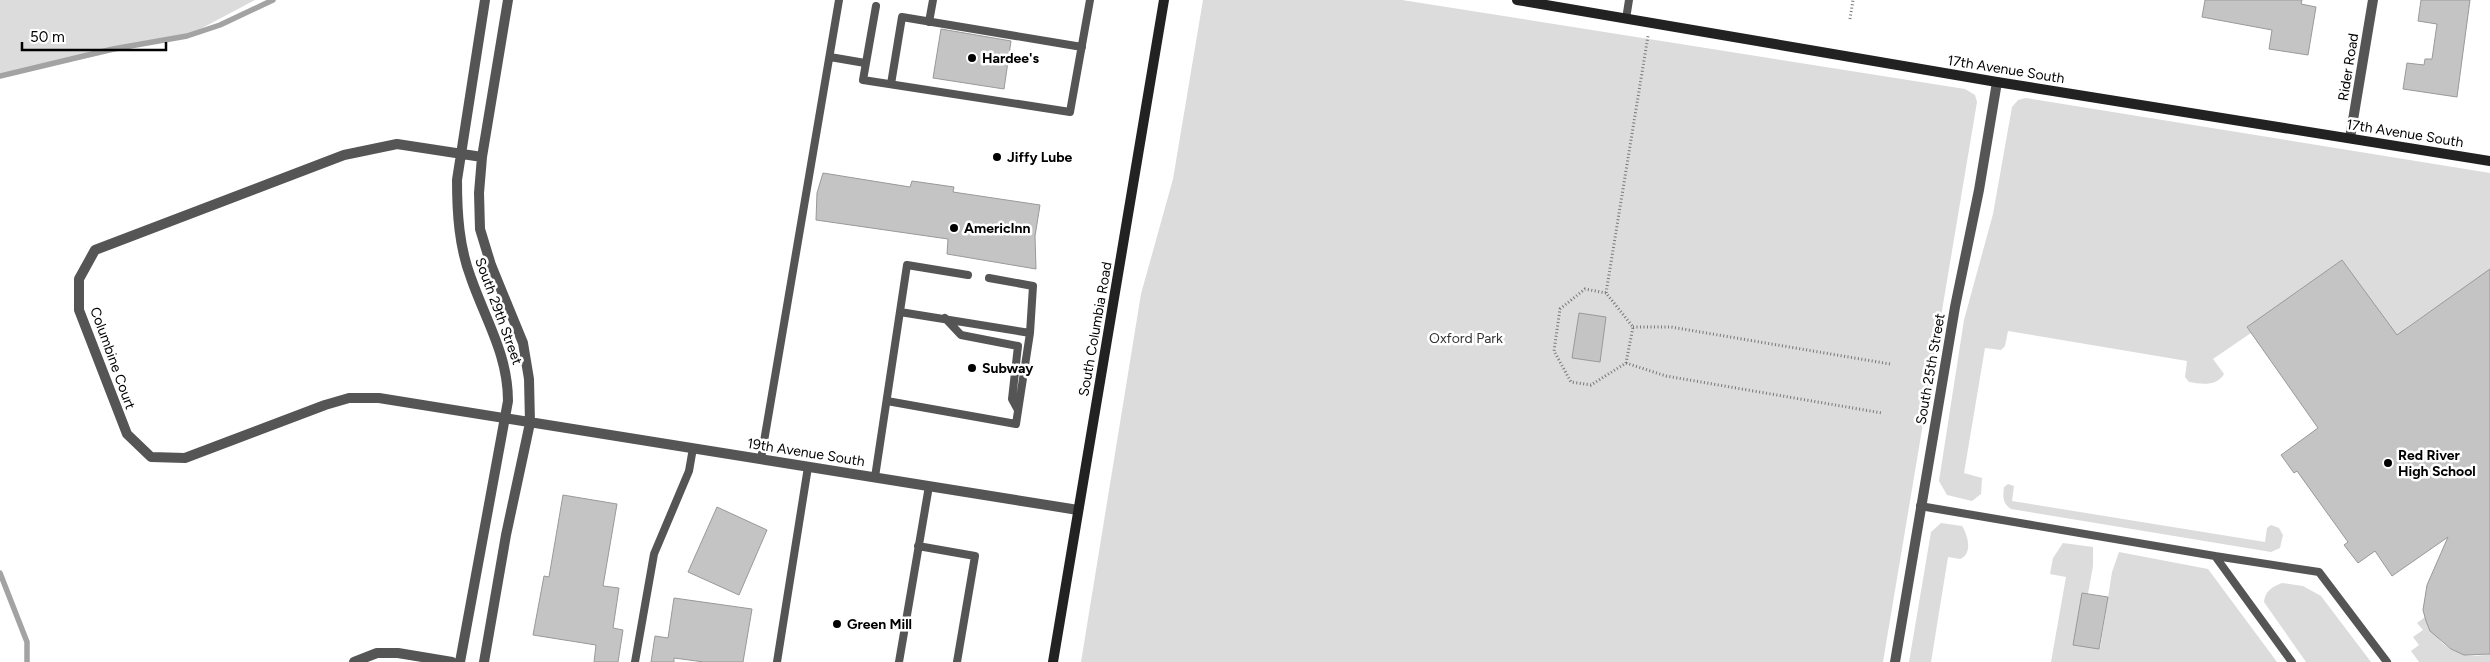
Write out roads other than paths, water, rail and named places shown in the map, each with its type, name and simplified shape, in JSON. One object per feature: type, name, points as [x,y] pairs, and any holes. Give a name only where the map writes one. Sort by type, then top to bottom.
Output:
[{"type":"street","name":"South 29th Street","points":[[460,662],[502,443],[508,401],[508,379],[491,325],[470,278],[460,231],[457,180],[485,0]]},
{"type":"street","name":"South 29th Street","points":[[484,662],[506,535],[530,423],[529,379],[523,343],[490,266],[480,229],[479,192],[482,157],[508,0]]},
{"type":"street","name":"South Columbia Road","points":[[1053,662],[1164,0]]},
{"type":"street","name":"17th Avenue South","points":[[1517,0],[1560,4],[1626,19],[1996,82],[2490,161]]},
{"type":"street","name":"Rider Road","points":[[2350,138],[2373,0]]},
{"type":"street","name":"South 25th Street","points":[[1895,662],[1920,506],[1955,307],[1979,190],[1996,82]]},
{"type":"street","name":"Columbine Court","points":[[461,154],[397,144],[344,155],[95,250],[79,279],[79,310],[127,434],[152,457],[185,458],[349,398],[379,398],[505,418]]},
{"type":"street","points":[[461,154],[482,157]]},
{"type":"street","points":[[505,418],[530,423]]},
{"type":"street","name":"19th Avenue South","points":[[530,423],[1078,510]]},
{"type":"street","points":[[354,662],[377,653],[398,653],[452,662]]},
{"type":"lane","points":[[761,459],[840,0]]},
{"type":"lane","points":[[929,22],[933,0]]},
{"type":"lane","points":[[876,6],[863,80],[1070,112],[1090,0]]},
{"type":"lane","points":[[1626,19],[1629,0]]},
{"type":"lane","points":[[891,84],[902,18],[1082,47]]},
{"type":"lane","points":[[830,57],[865,63]]},
{"type":"lane","points":[[875,477],[907,265],[968,275]]},
{"type":"lane","points":[[887,401],[1016,424],[1030,333],[1033,286],[990,278]]},
{"type":"lane","points":[[900,312],[1030,333]]},
{"type":"lane","points":[[946,318],[961,335],[1018,346],[1012,400],[1018,410]]},
{"type":"lane","points":[[635,662],[654,554],[690,471],[693,448]]},
{"type":"lane","points":[[777,662],[808,467]]},
{"type":"lane","points":[[899,662],[929,486]]},
{"type":"lane","points":[[1920,506],[2319,572],[2387,662]]},
{"type":"lane","points":[[918,546],[975,556],[957,662]]},
{"type":"lane","points":[[2215,556],[2292,662]]},
{"type":"waterway","points":[[0,76],[113,49],[187,36],[220,25],[273,0]]},
{"type":"waterway","points":[[0,573],[27,642],[27,662]]},
{"type":"place","name":"Hardee's","points":[[972,58]]},
{"type":"place","name":"Jiffy Lube","points":[[997,157]]},
{"type":"place","name":"AmericInn","points":[[954,228]]},
{"type":"place","name":"Subway","points":[[972,368]]},
{"type":"place","name":"Red River High School","points":[[2388,463]]},
{"type":"place","name":"Green Mill","points":[[837,624]]},
{"type":"park label","name":"Oxford Park","points":[[1466,338]]}]
